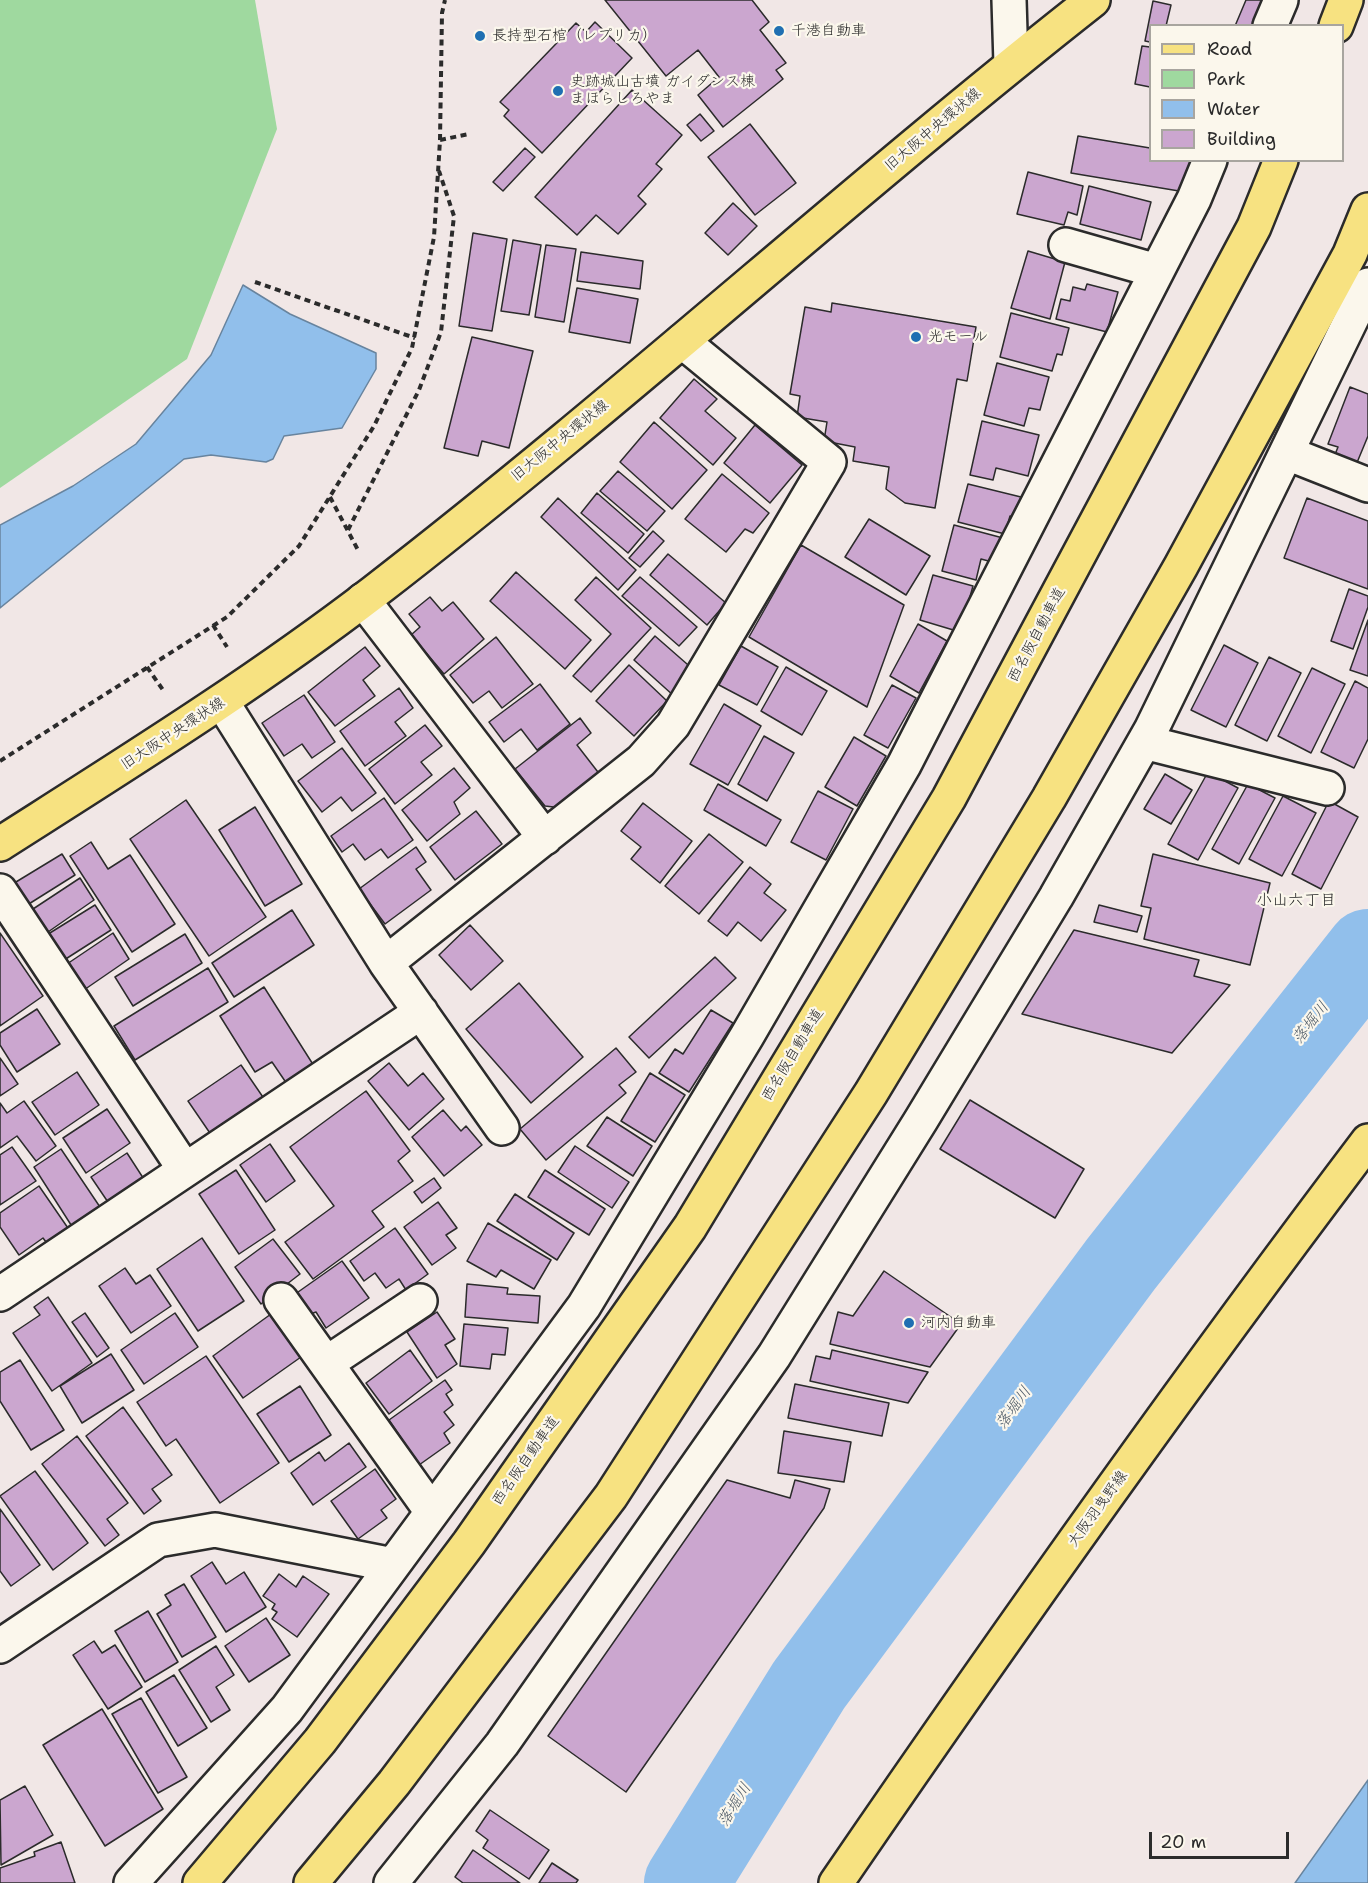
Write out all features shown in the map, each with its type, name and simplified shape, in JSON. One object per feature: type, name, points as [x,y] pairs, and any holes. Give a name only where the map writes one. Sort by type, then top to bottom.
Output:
[{"type":"main road","name":"旧大阪中央環状線","points":[[0,844],[222,702],[363,600],[682,340],[1011,64],[1093,0]]},
{"type":"main road","points":[[1337,24],[1346,0]]},
{"type":"main road","name":"西名阪自動車道","points":[[200,1883],[320,1741],[462,1552],[690,1227],[949,798],[1254,227],[1280,162]]},
{"type":"main road","points":[[311,1883],[402,1773],[611,1496],[871,1093],[1049,798],[1181,566],[1350,254],[1368,210]]},
{"type":"main road","name":"大阪羽曳野線","points":[[836,1883],[1009,1632],[1211,1352],[1368,1142]]},
{"type":"street","points":[[1009,0],[1011,64]]},
{"type":"street","points":[[1271,24],[1281,0]]},
{"type":"street","points":[[131,1883],[287,1709],[584,1306],[759,1016],[903,765],[1156,272],[1209,162]]},
{"type":"street","points":[[1066,245],[1156,272]]},
{"type":"street","points":[[391,1883],[502,1744],[774,1356],[1056,897],[1144,742],[1368,285]]},
{"type":"street","points":[[386,963],[641,762],[673,725],[829,462],[682,340]]},
{"type":"street","points":[[1287,453],[1368,485]]},
{"type":"street","points":[[363,600],[545,838]]},
{"type":"street","points":[[222,702],[386,963],[502,1128]]},
{"type":"street","points":[[1144,742],[1327,788]]},
{"type":"street","points":[[0,891],[185,1170]]},
{"type":"street","points":[[2,1288],[185,1170],[421,1012]]},
{"type":"street","points":[[281,1300],[432,1512]]},
{"type":"street","points":[[327,1363],[420,1301]]},
{"type":"street","points":[[0,1646],[158,1540],[215,1530],[393,1565]]},
{"type":"path","points":[[0,761],[226,616],[298,546],[374,426],[415,338],[434,237],[440,140],[442,13],[446,0]]},
{"type":"path","points":[[440,140],[469,134]]},
{"type":"path","points":[[348,530],[419,390],[441,333],[454,216],[438,167]]},
{"type":"path","points":[[255,282],[415,338]]},
{"type":"path","points":[[330,497],[363,559]]},
{"type":"path","points":[[213,625],[231,654]]},
{"type":"path","points":[[147,667],[167,694]]},
{"type":"green space","points":[[0,0],[255,0],[277,129],[187,359],[0,488]]},
{"type":"water","points":[[243,285],[290,314],[376,353],[376,369],[342,428],[284,436],[273,459],[266,462],[211,455],[184,459],[0,608],[0,525],[73,486],[136,444],[211,355]]},
{"type":"water","points":[[1368,1780],[1368,1883],[1295,1883]]},
{"type":"building","points":[[605,0],[752,0],[769,22],[760,30],[786,63],[776,70],[783,79],[723,127],[698,95],[719,77],[698,50],[666,76]]},
{"type":"building","points":[[1246,0],[1264,0],[1254,24],[1236,24]]},
{"type":"building","points":[[1153,1],[1171,5],[1166,24],[1149,24],[1149,42],[1145,41]]},
{"type":"building","points":[[595,22],[632,58],[542,153],[504,116],[509,110],[500,102],[576,23],[586,32]]},
{"type":"building","points":[[1142,46],[1149,47],[1149,87],[1135,84]]},
{"type":"building","points":[[632,90],[682,135],[656,164],[662,169],[638,196],[646,204],[618,234],[596,215],[577,235],[535,197]]},
{"type":"building","points":[[700,114],[714,131],[701,141],[687,125]]},
{"type":"building","points":[[750,124],[796,183],[755,215],[708,157]]},
{"type":"building","points":[[1078,136],[1149,148],[1149,162],[1193,162],[1179,191],[1071,173]]},
{"type":"building","points":[[525,148],[535,157],[503,191],[493,182]]},
{"type":"building","points":[[1028,172],[1083,186],[1077,215],[1068,212],[1064,225],[1017,214]]},
{"type":"building","points":[[1089,186],[1151,202],[1141,240],[1080,224]]},
{"type":"building","points":[[733,203],[757,226],[728,255],[705,233]]},
{"type":"building","points":[[473,233],[507,239],[492,331],[459,326]]},
{"type":"building","points":[[513,240],[541,245],[529,315],[501,311]]},
{"type":"building","points":[[546,245],[576,249],[564,322],[535,317]]},
{"type":"building","points":[[1028,251],[1065,262],[1050,319],[1011,308]]},
{"type":"building","points":[[581,252],[643,261],[640,289],[577,281]]},
{"type":"building","points":[[1087,284],[1118,292],[1107,332],[1056,319],[1061,299],[1070,301],[1073,287],[1085,290]]},
{"type":"building","points":[[577,288],[638,299],[630,343],[569,332]]},
{"type":"building","points":[[832,303],[976,327],[967,381],[957,379],[935,508],[905,503],[886,489],[889,467],[853,461],[855,447],[824,441],[827,422],[797,417],[800,396],[790,394],[805,307],[831,312]]},
{"type":"building","points":[[1011,313],[1069,328],[1062,355],[1057,354],[1052,371],[1000,357]]},
{"type":"building","points":[[472,337],[533,351],[509,448],[482,441],[478,456],[444,448]]},
{"type":"building","points":[[997,363],[1049,377],[1040,410],[1029,408],[1024,426],[984,415]]},
{"type":"building","points":[[694,379],[717,399],[705,411],[736,438],[713,465],[660,418]]},
{"type":"building","points":[[1350,387],[1368,394],[1368,436],[1356,465],[1334,457],[1338,447],[1328,444]]},
{"type":"building","points":[[982,421],[1039,435],[1028,476],[996,468],[993,480],[970,475]]},
{"type":"building","points":[[654,422],[707,470],[672,509],[620,462]]},
{"type":"building","points":[[755,425],[802,465],[770,503],[724,463]]},
{"type":"building","points":[[618,471],[665,511],[647,531],[600,491]]},
{"type":"building","points":[[722,474],[769,513],[753,533],[745,529],[726,552],[685,519]]},
{"type":"building","points":[[968,484],[1021,497],[1016,518],[1010,516],[1005,534],[958,522]]},
{"type":"building","points":[[597,493],[644,534],[628,553],[581,513]]},
{"type":"building","points":[[558,498],[636,570],[618,590],[541,517]]},
{"type":"building","points":[[1307,498],[1368,521],[1368,589],[1284,558]]},
{"type":"building","points":[[869,519],[930,556],[906,595],[845,557]]},
{"type":"building","points":[[954,525],[1003,538],[996,563],[981,559],[976,580],[942,571]]},
{"type":"building","points":[[653,531],[664,541],[640,567],[629,558]]},
{"type":"building","points":[[801,545],[904,605],[867,707],[749,637]]},
{"type":"building","points":[[668,554],[726,603],[707,625],[650,575]]},
{"type":"building","points":[[516,572],[591,640],[565,669],[490,601]]},
{"type":"building","points":[[933,575],[973,586],[960,632],[920,620]]},
{"type":"building","points":[[596,577],[651,628],[591,692],[573,676],[611,634],[575,600]]},
{"type":"building","points":[[640,577],[697,627],[679,646],[622,596]]},
{"type":"building","points":[[1349,589],[1368,596],[1368,607],[1353,649],[1331,641]]},
{"type":"building","points":[[430,597],[442,611],[453,602],[484,639],[444,674],[411,635],[420,627],[409,614]]},
{"type":"building","points":[[1368,620],[1368,676],[1350,670]]},
{"type":"building","points":[[918,624],[947,641],[919,693],[890,676]]},
{"type":"building","points":[[655,636],[695,671],[674,696],[634,660]]},
{"type":"building","points":[[496,637],[533,684],[502,708],[489,691],[473,703],[450,675]]},
{"type":"building","points":[[1224,645],[1258,663],[1226,727],[1191,710]]},
{"type":"building","points":[[741,646],[778,667],[757,705],[719,685]]},
{"type":"building","points":[[365,647],[380,666],[363,680],[375,696],[335,726],[308,692]]},
{"type":"building","points":[[1269,657],[1301,673],[1267,741],[1235,725]]},
{"type":"building","points":[[629,665],[667,701],[634,736],[596,701]]},
{"type":"building","points":[[786,667],[827,691],[802,735],[761,711]]},
{"type":"building","points":[[1312,668],[1345,684],[1311,753],[1278,736]]},
{"type":"building","points":[[1355,681],[1368,688],[1368,739],[1354,768],[1321,752]]},
{"type":"building","points":[[540,684],[570,724],[537,750],[521,729],[504,742],[489,722]]},
{"type":"building","points":[[892,685],[916,698],[888,748],[864,735]]},
{"type":"building","points":[[399,688],[413,708],[395,722],[406,736],[365,766],[340,731]]},
{"type":"building","points":[[304,695],[335,742],[312,758],[302,744],[284,756],[262,723]]},
{"type":"building","points":[[724,704],[761,726],[728,785],[690,764]]},
{"type":"building","points":[[580,718],[591,733],[577,745],[601,776],[562,808],[545,806],[515,769]]},
{"type":"building","points":[[425,725],[442,746],[421,762],[432,775],[395,804],[369,769]]},
{"type":"building","points":[[764,736],[794,753],[767,801],[738,784]]},
{"type":"building","points":[[854,737],[886,756],[857,806],[825,787]]},
{"type":"building","points":[[342,748],[376,793],[352,811],[341,797],[322,812],[298,781]]},
{"type":"building","points":[[454,768],[470,788],[454,802],[460,814],[427,841],[402,810]]},
{"type":"building","points":[[1208,772],[1238,788],[1198,860],[1168,844]]},
{"type":"building","points":[[1165,774],[1192,790],[1171,824],[1144,809]]},
{"type":"building","points":[[718,784],[781,820],[766,846],[704,810]]},
{"type":"building","points":[[1248,784],[1275,798],[1239,864],[1212,849]]},
{"type":"building","points":[[818,791],[853,809],[826,860],[791,842]]},
{"type":"building","points":[[1283,796],[1316,813],[1282,876],[1249,859]]},
{"type":"building","points":[[384,798],[413,840],[388,858],[381,849],[365,860],[353,844],[342,852],[331,836]]},
{"type":"building","points":[[186,800],[266,917],[209,956],[130,839]]},
{"type":"building","points":[[1329,801],[1358,817],[1321,889],[1292,874]]},
{"type":"building","points":[[643,803],[692,841],[660,883],[631,859],[641,847],[621,831]]},
{"type":"building","points":[[255,807],[302,884],[265,906],[219,830]]},
{"type":"building","points":[[476,811],[502,844],[455,880],[430,847]]},
{"type":"building","points":[[709,834],[743,862],[699,914],[665,886]]},
{"type":"building","points":[[91,842],[108,869],[130,855],[175,924],[132,952],[70,856]]},
{"type":"building","points":[[416,847],[426,862],[416,869],[431,890],[385,924],[359,889]]},
{"type":"building","points":[[62,854],[75,875],[24,907],[11,885]]},
{"type":"building","points":[[1153,854],[1270,883],[1250,965],[1144,939],[1151,908],[1141,906]]},
{"type":"building","points":[[750,867],[771,884],[764,893],[786,910],[761,941],[738,922],[727,936],[708,921]]},
{"type":"building","points":[[80,878],[94,900],[48,932],[33,909]]},
{"type":"building","points":[[95,905],[111,930],[61,962],[45,936]]},
{"type":"building","points":[[1099,905],[1142,916],[1137,932],[1094,922]]},
{"type":"building","points":[[292,910],[314,945],[234,997],[212,963]]},
{"type":"building","points":[[470,925],[503,961],[471,990],[439,955]]},
{"type":"building","points":[[1074,930],[1199,960],[1194,976],[1230,985],[1172,1053],[1022,1014]]},
{"type":"building","points":[[0,933],[43,996],[0,1026]]},
{"type":"building","points":[[113,933],[129,959],[81,992],[64,966]]},
{"type":"building","points":[[185,934],[202,963],[133,1006],[115,977]]},
{"type":"building","points":[[715,957],[736,978],[649,1058],[629,1037]]},
{"type":"building","points":[[208,968],[228,1002],[135,1060],[114,1026]]},
{"type":"building","points":[[519,983],[583,1057],[531,1103],[466,1029]]},
{"type":"building","points":[[264,987],[314,1066],[287,1084],[272,1062],[255,1072],[220,1016]]},
{"type":"building","points":[[37,1009],[60,1044],[17,1072],[0,1045],[0,1033]]},
{"type":"building","points":[[711,1010],[733,1023],[689,1092],[659,1073],[675,1049],[683,1054]]},
{"type":"building","points":[[616,1048],[636,1072],[619,1085],[626,1093],[546,1160],[520,1129]]},
{"type":"building","points":[[0,1058],[18,1084],[0,1096]]},
{"type":"building","points":[[389,1063],[408,1086],[423,1073],[444,1099],[409,1130],[368,1081]]},
{"type":"building","points":[[241,1065],[267,1103],[214,1139],[188,1101]]},
{"type":"building","points":[[77,1072],[99,1105],[55,1135],[32,1102]]},
{"type":"building","points":[[650,1073],[685,1095],[655,1142],[621,1121]]},
{"type":"building","points":[[366,1091],[410,1151],[398,1161],[413,1181],[372,1211],[384,1227],[313,1279],[285,1242],[334,1206],[290,1147]]},
{"type":"building","points":[[970,1100],[1084,1169],[1055,1218],[940,1149]]},
{"type":"building","points":[[24,1101],[56,1146],[36,1161],[17,1136],[0,1148],[0,1103],[7,1113]]},
{"type":"building","points":[[107,1109],[130,1143],[86,1173],[63,1138]]},
{"type":"building","points":[[443,1110],[461,1131],[466,1126],[482,1145],[444,1176],[412,1137]]},
{"type":"building","points":[[607,1117],[652,1146],[633,1176],[587,1146]]},
{"type":"building","points":[[270,1144],[295,1181],[266,1202],[240,1165]]},
{"type":"building","points":[[575,1146],[629,1182],[612,1208],[558,1172]]},
{"type":"building","points":[[12,1147],[36,1181],[0,1205],[0,1155]]},
{"type":"building","points":[[61,1149],[102,1210],[73,1228],[34,1167]]},
{"type":"building","points":[[127,1153],[149,1187],[114,1211],[91,1177]]},
{"type":"building","points":[[236,1170],[275,1230],[239,1254],[199,1194]]},
{"type":"building","points":[[545,1170],[605,1209],[589,1235],[528,1197]]},
{"type":"building","points":[[434,1178],[441,1188],[422,1203],[414,1192]]},
{"type":"building","points":[[39,1186],[70,1231],[49,1246],[43,1238],[19,1255],[0,1227],[0,1213]]},
{"type":"building","points":[[515,1194],[574,1233],[557,1260],[497,1221]]},
{"type":"building","points":[[438,1202],[457,1228],[446,1235],[456,1248],[432,1265],[404,1227]]},
{"type":"building","points":[[488,1223],[551,1260],[534,1289],[501,1270],[496,1277],[467,1261]]},
{"type":"building","points":[[395,1228],[428,1274],[406,1290],[399,1279],[386,1288],[375,1273],[364,1281],[350,1261]]},
{"type":"building","points":[[202,1238],[244,1301],[198,1331],[157,1269]]},
{"type":"building","points":[[273,1239],[300,1274],[261,1304],[235,1267]]},
{"type":"building","points":[[342,1261],[369,1298],[326,1328],[316,1312],[305,1316],[291,1297]]},
{"type":"building","points":[[125,1268],[136,1284],[150,1275],[171,1306],[131,1333],[99,1286]]},
{"type":"building","points":[[884,1271],[961,1324],[930,1367],[830,1344],[838,1312],[853,1316]]},
{"type":"building","points":[[467,1284],[508,1288],[507,1294],[540,1296],[538,1323],[465,1317]]},
{"type":"building","points":[[48,1297],[92,1363],[52,1391],[13,1333],[40,1315],[34,1307]]},
{"type":"building","points":[[437,1312],[455,1339],[445,1345],[457,1364],[437,1378],[407,1332]]},
{"type":"building","points":[[85,1313],[109,1348],[97,1357],[72,1322]]},
{"type":"building","points":[[175,1313],[198,1347],[144,1384],[121,1350]]},
{"type":"building","points":[[271,1314],[301,1357],[243,1398],[213,1356]]},
{"type":"building","points":[[464,1324],[508,1328],[505,1355],[492,1354],[490,1369],[460,1366]]},
{"type":"building","points":[[410,1350],[432,1381],[389,1414],[366,1383]]},
{"type":"building","points":[[832,1350],[928,1372],[908,1403],[810,1381],[816,1356],[830,1359]]},
{"type":"building","points":[[111,1354],[134,1390],[82,1423],[60,1386]]},
{"type":"building","points":[[206,1356],[279,1463],[220,1503],[176,1439],[166,1446],[137,1402]]},
{"type":"building","points":[[20,1360],[64,1430],[31,1450],[0,1401],[0,1372]]},
{"type":"building","points":[[445,1380],[452,1390],[446,1394],[453,1405],[444,1412],[454,1425],[444,1433],[450,1443],[419,1465],[389,1420]]},
{"type":"building","points":[[795,1384],[889,1403],[882,1436],[788,1418]]},
{"type":"building","points":[[300,1386],[331,1435],[289,1462],[257,1414]]},
{"type":"building","points":[[123,1407],[172,1475],[152,1489],[161,1501],[144,1514],[86,1436]]},
{"type":"building","points":[[784,1431],[851,1442],[844,1482],[778,1473]]},
{"type":"building","points":[[77,1436],[128,1503],[107,1519],[119,1535],[105,1546],[42,1464]]},
{"type":"building","points":[[349,1443],[366,1467],[313,1505],[291,1473],[319,1452],[325,1461]]},
{"type":"building","points":[[375,1469],[396,1499],[381,1510],[387,1518],[358,1539],[331,1501]]},
{"type":"building","points":[[35,1471],[88,1543],[53,1570],[0,1496]]},
{"type":"building","points":[[727,1480],[790,1498],[795,1480],[830,1489],[824,1508],[626,1792],[548,1736]]},
{"type":"building","points":[[0,1509],[40,1565],[11,1586],[0,1571]]},
{"type":"building","points":[[212,1562],[226,1584],[244,1572],[266,1607],[226,1632],[191,1576]]},
{"type":"building","points":[[279,1574],[296,1587],[303,1576],[329,1594],[297,1637],[272,1619],[277,1612],[272,1609],[275,1604],[263,1596]]},
{"type":"building","points":[[184,1584],[216,1637],[182,1657],[157,1614],[171,1605],[165,1595]]},
{"type":"building","points":[[148,1611],[178,1662],[145,1682],[115,1631]]},
{"type":"building","points":[[266,1618],[290,1655],[249,1682],[225,1646]]},
{"type":"building","points":[[94,1641],[102,1653],[115,1645],[142,1687],[108,1709],[73,1655]]},
{"type":"building","points":[[216,1646],[234,1675],[216,1687],[230,1710],[211,1722],[179,1670]]},
{"type":"building","points":[[174,1675],[207,1728],[178,1746],[146,1692]]},
{"type":"building","points":[[141,1698],[187,1777],[158,1793],[112,1714]]},
{"type":"building","points":[[102,1709],[163,1809],[105,1846],[43,1745]]},
{"type":"building","points":[[25,1786],[53,1835],[1,1865],[0,1800]]},
{"type":"building","points":[[490,1810],[549,1850],[529,1879],[483,1848],[488,1840],[476,1831]]},
{"type":"building","points":[[61,1842],[75,1883],[0,1883],[0,1868],[35,1856],[34,1852]]},
{"type":"building","points":[[473,1850],[520,1883],[463,1883],[455,1877]]},
{"type":"building","points":[[552,1863],[578,1880],[576,1883],[539,1883]]},
{"type":"waterway","name":"落堀川","points":[[686,1883],[809,1685],[1121,1264],[1368,951]]},
{"type":"place","name":"千港自動車","points":[[779,31]]},
{"type":"place","name":"長持型石棺（レプリカ）","points":[[480,36]]},
{"type":"place","name":"史跡城山古墳 ガイダンス棟 まほらしろやま","points":[[558,91]]},
{"type":"place","name":"光モール","points":[[916,337]]},
{"type":"place","name":"河内自動車","points":[[909,1323]]},
{"type":"district","name":"小山六丁目","points":[[1296,901]]}]
